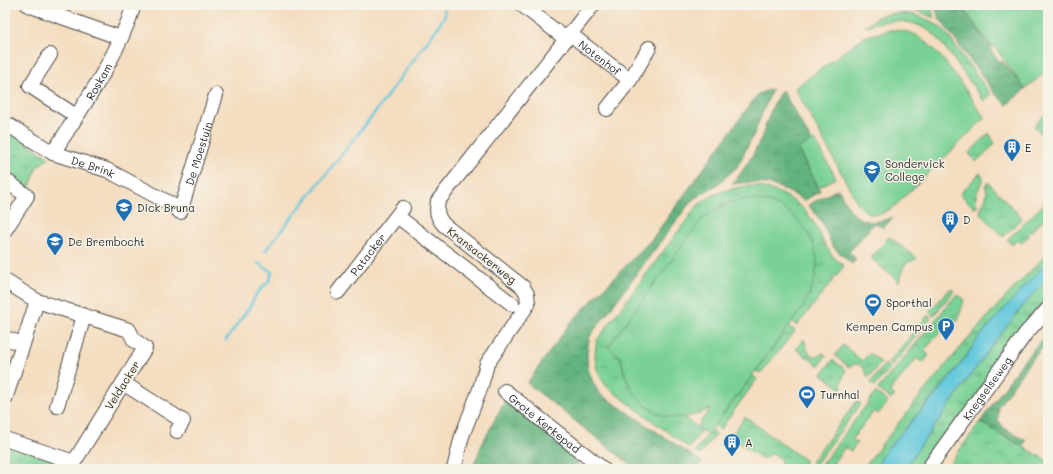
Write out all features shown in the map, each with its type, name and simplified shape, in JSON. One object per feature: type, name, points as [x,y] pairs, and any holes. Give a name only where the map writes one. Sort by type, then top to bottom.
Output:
[{"type":"street","name":"Roskam","points":[[53,153],[121,38],[134,5]]},
{"type":"street","name":"Notenhof","points":[[522,5],[630,80]]},
{"type":"street","name":"Kransackerweg","points":[[454,469],[462,436],[480,389],[487,364],[528,304],[527,294],[523,287],[438,219],[436,210],[438,201],[593,5]]},
{"type":"street","points":[[30,6],[121,38]]},
{"type":"street","name":"Notenhof","points":[[607,109],[630,80],[649,48]]},
{"type":"street","points":[[50,55],[30,86],[76,116]]},
{"type":"street","name":"De Moestuin","points":[[180,212],[216,95]]},
{"type":"street","name":"De Brink","points":[[5,122],[53,153],[107,170],[171,204],[180,212]]},
{"type":"street","points":[[5,180],[27,196],[5,230]]},
{"type":"street","name":"Patacker","points":[[338,292],[400,212],[457,262],[512,304]]},
{"type":"street","points":[[457,262],[470,246]]},
{"type":"street","name":"Veldacker","points":[[5,281],[37,301],[129,330],[134,340],[145,348],[74,462],[5,440]]},
{"type":"street","points":[[5,398],[37,301]]},
{"type":"street","name":"Knegselseweg","points":[[928,469],[1026,333],[1048,308]]},
{"type":"street","points":[[57,406],[84,316]]},
{"type":"street","points":[[5,338],[23,344]]},
{"type":"street","points":[[124,383],[182,421],[177,431]]},
{"type":"street","name":"Grote Kerkepad","points":[[505,391],[603,469]]},
{"type":"green space","points":[[921,5],[931,5],[934,18],[913,9]]},
{"type":"green space","points":[[935,5],[960,5],[991,47],[990,49],[1000,63],[1002,61],[1025,89],[1007,105],[996,95],[939,18]]},
{"type":"green space","points":[[961,5],[1048,5],[1048,70],[1025,89],[994,46],[992,47]]},
{"type":"green space","points":[[896,13],[922,17],[933,22],[944,30],[991,95],[984,101],[937,37],[921,26],[903,21],[894,21],[875,23],[865,26],[879,16]]},
{"type":"green space","points":[[889,30],[916,35],[935,50],[985,118],[895,206],[880,214],[871,214],[862,209],[858,204],[795,88],[864,37]]},
{"type":"green space","points":[[772,89],[754,134],[737,167],[718,184],[692,200],[590,336],[587,352],[588,366],[592,380],[600,394],[702,462],[697,469],[636,469],[527,383],[571,322],[652,239],[758,94]]},
{"type":"green space","points":[[782,90],[812,142],[798,150],[820,191],[804,201],[778,187],[770,185],[761,183],[732,184],[756,149],[773,106]]},
{"type":"green space","points":[[1048,111],[1048,142],[1034,126]]},
{"type":"green space","points":[[5,127],[49,158],[37,167],[29,190],[5,176]]},
{"type":"green space","points":[[989,133],[995,144],[976,162],[969,153]]},
{"type":"green space","points":[[815,140],[836,178],[819,187],[798,149]]},
{"type":"green space","points":[[980,173],[983,176],[976,196],[976,203],[978,205],[974,208],[960,194]]},
{"type":"green space","points":[[988,182],[1022,218],[1003,237],[980,213],[987,193],[985,185]]},
{"type":"green space","points":[[750,186],[780,193],[796,203],[810,217],[818,229],[825,245],[836,259],[844,266],[797,326],[792,322],[773,203],[757,200],[744,200],[724,205],[716,209],[621,358],[624,373],[647,407],[661,414],[685,418],[701,431],[689,448],[607,387],[600,376],[596,365],[595,353],[597,340],[698,205],[722,191]]},
{"type":"green space","points":[[838,189],[853,213],[865,221],[873,222],[894,217],[883,228],[875,222],[849,252],[856,259],[852,264],[833,247],[822,222],[808,205]]},
{"type":"green space","points":[[743,199],[774,204],[790,213],[804,228],[809,236],[816,254],[817,269],[813,286],[803,307],[708,435],[697,427],[711,408],[695,415],[679,417],[665,416],[652,410],[641,401],[632,389],[625,375],[621,358],[608,347],[702,219],[732,202]]},
{"type":"green space","points":[[1048,200],[1048,215],[1027,235],[1029,236],[1022,243],[1017,240],[1012,245],[1007,240]]},
{"type":"green space","points":[[889,237],[917,258],[906,263],[899,282],[871,258]]},
{"type":"green space","points":[[1048,253],[1048,261],[979,337],[960,365],[896,439],[875,469],[863,469],[975,331]]},
{"type":"green space","points":[[1048,279],[1048,303],[923,469],[904,469],[995,341],[1032,295]]},
{"type":"green space","points":[[951,288],[954,291],[933,316],[929,311]]},
{"type":"green space","points":[[957,294],[964,300],[958,320],[956,322],[951,318],[924,351],[929,355],[923,363],[917,358],[890,391],[895,396],[891,399],[878,389]]},
{"type":"green space","points":[[928,315],[931,318],[892,366],[888,363]]},
{"type":"green space","points":[[788,326],[795,331],[761,373],[756,371]]},
{"type":"green space","points":[[1048,333],[1048,342],[1028,364],[998,407],[998,420],[1004,428],[1026,441],[1023,446],[980,422],[1024,360]]},
{"type":"green space","points":[[804,339],[807,349],[812,356],[818,356],[823,353],[826,355],[819,366],[796,349]]},
{"type":"green space","points":[[843,345],[862,361],[870,353],[881,363],[868,378],[862,366],[856,364],[849,367],[835,356]]},
{"type":"green space","points":[[833,360],[846,370],[842,380],[841,389],[822,374]]},
{"type":"green space","points":[[885,364],[890,368],[875,386],[870,383]]},
{"type":"green space","points":[[753,375],[757,379],[720,430],[715,425]]},
{"type":"green space","points":[[876,392],[888,402],[878,414],[874,411],[852,439],[857,443],[851,451],[845,447],[829,469],[818,469]]},
{"type":"green space","points":[[507,397],[584,456],[573,469],[472,469],[483,442]]},
{"type":"green space","points":[[857,401],[861,404],[815,465],[811,462]]},
{"type":"green space","points":[[745,417],[806,461],[800,469],[782,469],[781,461],[777,455],[771,454],[763,459],[730,437]]},
{"type":"green space","points":[[980,422],[1048,461],[1048,469],[946,469]]},
{"type":"green space","points":[[712,430],[716,434],[700,455],[695,451]]},
{"type":"green space","points":[[5,444],[79,468],[5,469]]},
{"type":"water","points":[[1048,261],[1048,279],[1032,295],[995,341],[904,469],[875,469],[887,449],[940,390],[966,357],[979,337]]},
{"type":"waterway","points":[[265,251],[373,115],[438,27],[445,15],[444,5]]},
{"type":"waterway","points":[[226,340],[249,308],[257,293],[269,281],[272,272],[258,263]]},
{"type":"place","name":"E","points":[[1012,162]]},
{"type":"place","name":"Sondervick College","points":[[872,184]]},
{"type":"place","name":"Dick Bruna","points":[[124,222]]},
{"type":"place","name":"D","points":[[950,234]]},
{"type":"place","name":"De Brembocht","points":[[55,256]]},
{"type":"place","name":"Sporthal","points":[[873,317]]},
{"type":"place","name":"Kempen Campus","points":[[946,341]]},
{"type":"place","name":"Turnhal","points":[[807,409]]},
{"type":"place","name":"A","points":[[732,457]]}]
